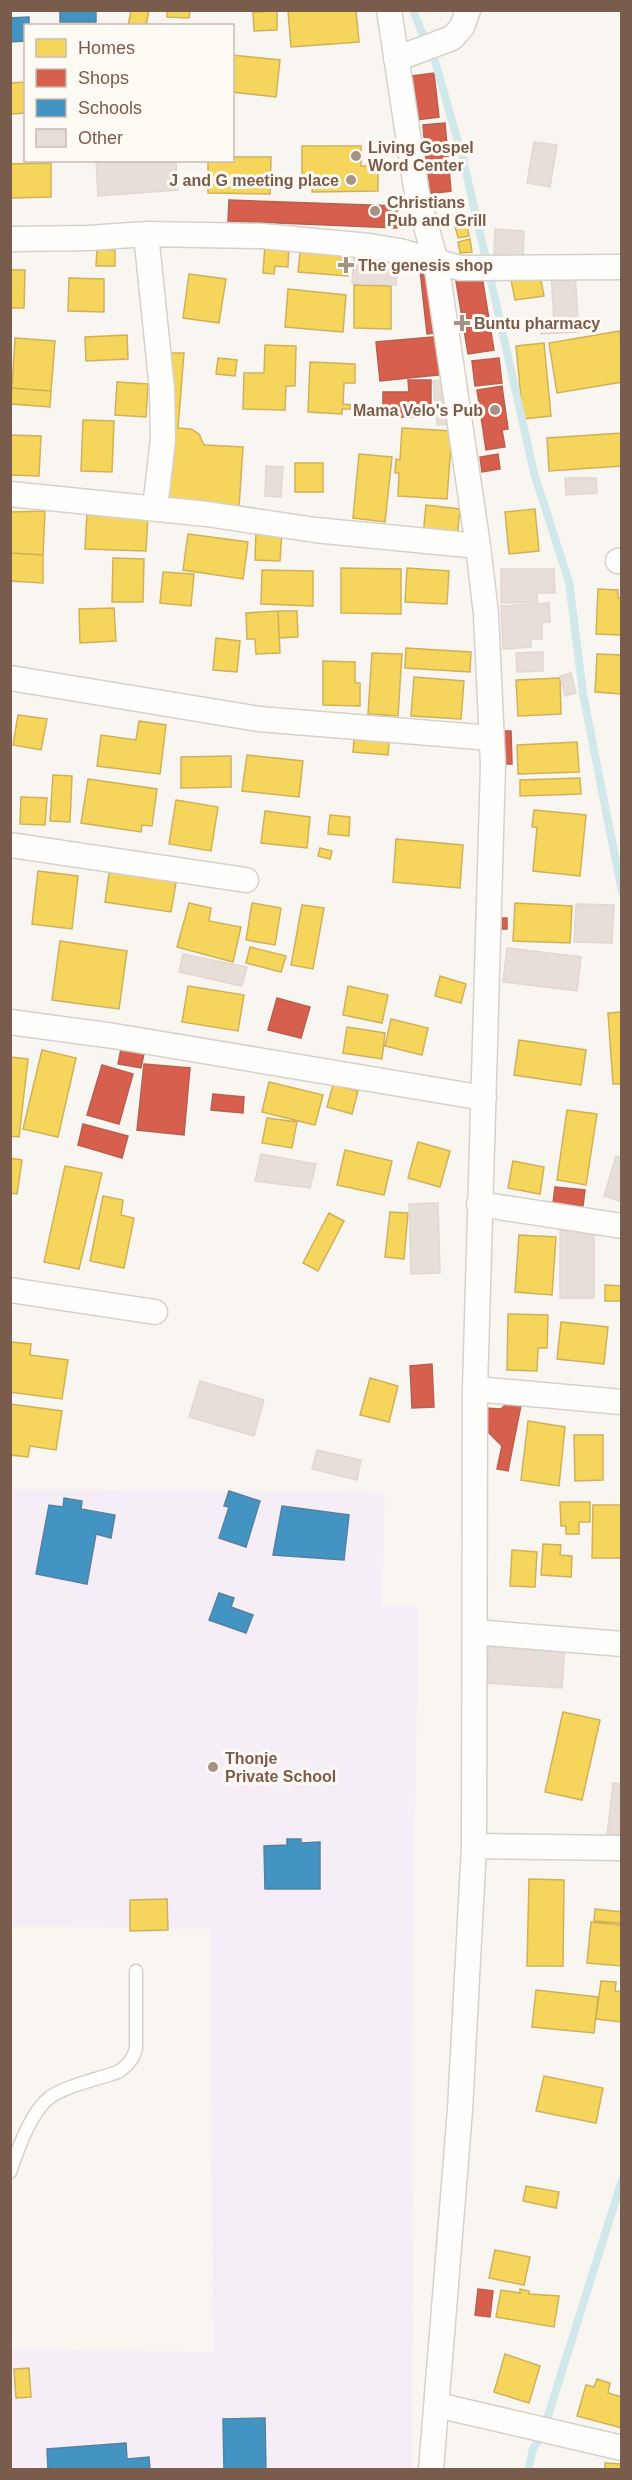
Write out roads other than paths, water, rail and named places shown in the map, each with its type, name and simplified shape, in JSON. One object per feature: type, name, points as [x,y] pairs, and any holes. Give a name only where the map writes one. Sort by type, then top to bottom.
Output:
[{"type":"street","points":[[389,10],[417,194],[436,262],[478,546],[486,614],[493,765],[475,1389],[474,1846],[460,2110],[431,2469]]},
{"type":"street","points":[[396,59],[452,38],[462,27],[468,10]]},
{"type":"street","points":[[146,234],[162,389],[163,439],[155,508]]},
{"type":"street","points":[[10,239],[69,239],[146,234],[262,236],[400,251],[460,268],[621,267]]},
{"type":"street","points":[[10,494],[155,508],[315,530],[478,546]]},
{"type":"street","points":[[10,678],[259,719],[491,738]]},
{"type":"street","points":[[10,845],[246,880]]},
{"type":"street","points":[[10,1022],[114,1036],[484,1098]]},
{"type":"street","points":[[479,1204],[621,1226]]},
{"type":"street","points":[[10,1290],[155,1312]]},
{"type":"street","points":[[475,1389],[621,1402]]},
{"type":"street","points":[[475,1632],[621,1644]]},
{"type":"street","points":[[474,1846],[621,1848]]},
{"type":"street","points":[[437,2405],[621,2448]]},
{"type":"lane","points":[[10,2172],[17,2151],[39,2109],[49,2098],[118,2072],[134,2057],[136,1971]]},
{"type":"waterway","points":[[413,10],[426,42]]},
{"type":"waterway","points":[[434,58],[463,159],[485,255]]},
{"type":"waterway","points":[[489,272],[534,473],[569,582],[583,694],[622,892]]},
{"type":"waterway","points":[[547,2419],[622,2180]]},
{"type":"waterway","points":[[528,2470],[533,2449],[542,2434]]},
{"type":"place","name":"Living Gospel Word Center","points":[[356,156]]},
{"type":"place","name":"J and G meeting place","points":[[351,180]]},
{"type":"place","name":"Christians Pub and Grill","points":[[375,211]]},
{"type":"place","name":"The genesis shop","points":[[346,265]]},
{"type":"place","name":"Buntu pharmacy","points":[[462,323]]},
{"type":"place","name":"Mama Velo's Pub","points":[[495,410]]},
{"type":"place","name":"Thonje Private School","points":[[213,1767]]}]
